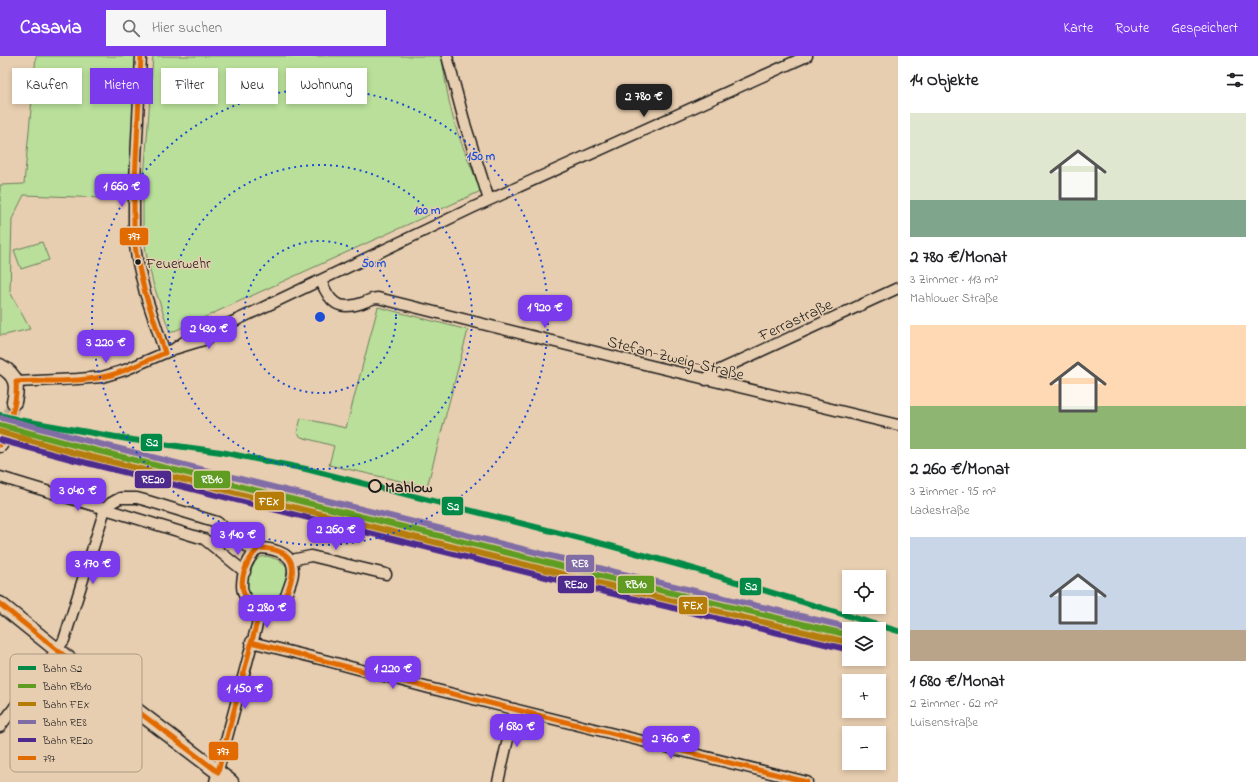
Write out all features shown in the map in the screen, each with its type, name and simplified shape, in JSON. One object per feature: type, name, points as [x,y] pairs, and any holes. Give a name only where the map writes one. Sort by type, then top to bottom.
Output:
[{"type":"main road","points":[[0,366],[8,370],[16,382],[17,389],[14,402]]},
{"type":"main road","points":[[0,604],[62,654]]},
{"type":"main road","points":[[142,718],[216,777],[231,782]]},
{"type":"street","points":[[141,56],[134,202],[134,239],[145,293],[170,351]]},
{"type":"street","points":[[447,56],[465,124],[490,200]]},
{"type":"street","points":[[16,382],[102,377],[125,370],[170,351],[202,329],[230,323],[490,200],[807,56]]},
{"type":"street","name":"Stefan-Zweig-Straße","points":[[321,281],[330,300],[339,305],[355,305],[378,298],[706,380],[898,425]]},
{"type":"street","name":"Ferrastraße","points":[[706,380],[711,374],[898,288]]},
{"type":"street","points":[[0,477],[204,539],[244,572]]},
{"type":"street","points":[[54,654],[64,640],[105,509],[111,502],[120,498],[137,498],[217,522],[254,552]]},
{"type":"street","points":[[259,548],[282,553],[288,556],[292,562],[294,573],[286,597],[280,604],[269,610],[260,610],[255,608],[245,598],[242,586],[244,572],[248,560],[259,548]]},
{"type":"street","points":[[292,562],[296,559],[311,556],[386,574]]},
{"type":"street","points":[[216,777],[260,610]]},
{"type":"street","points":[[251,642],[790,780],[807,782]]},
{"type":"street","points":[[498,782],[515,709]]},
{"type":"street","points":[[0,727],[10,713]]},
{"type":"green space","points":[[36,56],[140,56],[139,68],[90,68],[90,104],[137,104],[130,199],[24,195],[12,219],[10,292],[30,329],[0,335],[0,185],[24,184],[32,104],[82,104],[82,68],[35,68]]},
{"type":"green space","points":[[153,56],[442,56],[444,75],[454,122],[481,191],[170,333],[153,283],[146,253],[143,223],[143,193],[149,104],[153,104]]},
{"type":"green space","points":[[42,242],[49,260],[21,269],[14,250]]},
{"type":"green space","points":[[378,307],[468,330],[427,487],[329,465],[334,446],[301,437],[297,433],[301,418],[346,428]]},
{"type":"green space","points":[[267,556],[285,565],[287,572],[282,592],[278,598],[274,602],[262,604],[251,598],[248,592],[247,583],[255,562],[258,558]]},
{"type":"tunnel","points":[[2,441],[14,402]]},
{"type":"rail line","name":"S2","points":[[0,415],[19,420],[133,440],[221,452],[306,469],[607,545],[694,569],[898,631]]},
{"type":"rail line","name":"RE8","points":[[2,418],[76,438],[615,572],[842,626]]},
{"type":"rail line","name":"RB10","points":[[0,425],[74,445],[613,579],[842,633]]},
{"type":"rail line","name":"FEX","points":[[0,432],[72,452],[611,586],[842,641]]},
{"type":"rail line","name":"RE20","points":[[0,440],[610,593],[842,648]]},
{"type":"transit line","name":"797","points":[[141,56],[134,202],[134,239],[145,293],[165,353]]},
{"type":"transit line","name":"797","points":[[16,382],[99,378],[125,370],[165,353]]},
{"type":"transit line","name":"797","points":[[0,445],[10,422],[16,398],[16,382]]},
{"type":"transit line","name":"797","points":[[259,548],[283,553],[288,557],[292,569],[292,577],[285,595],[277,605],[266,611],[257,608],[249,602],[245,596],[242,581],[246,567],[254,553],[259,548]]},
{"type":"transit line","name":"797","points":[[0,604],[62,654]]},
{"type":"transit line","name":"797","points":[[218,772],[259,614]]},
{"type":"transit line","name":"797","points":[[251,642],[807,782]]},
{"type":"transit line","name":"797","points":[[142,714],[218,772]]},
{"type":"place","name":"Feuerwehr","points":[[138,262]]},
{"type":"place","name":"Mahlow","points":[[375,486]]}]
